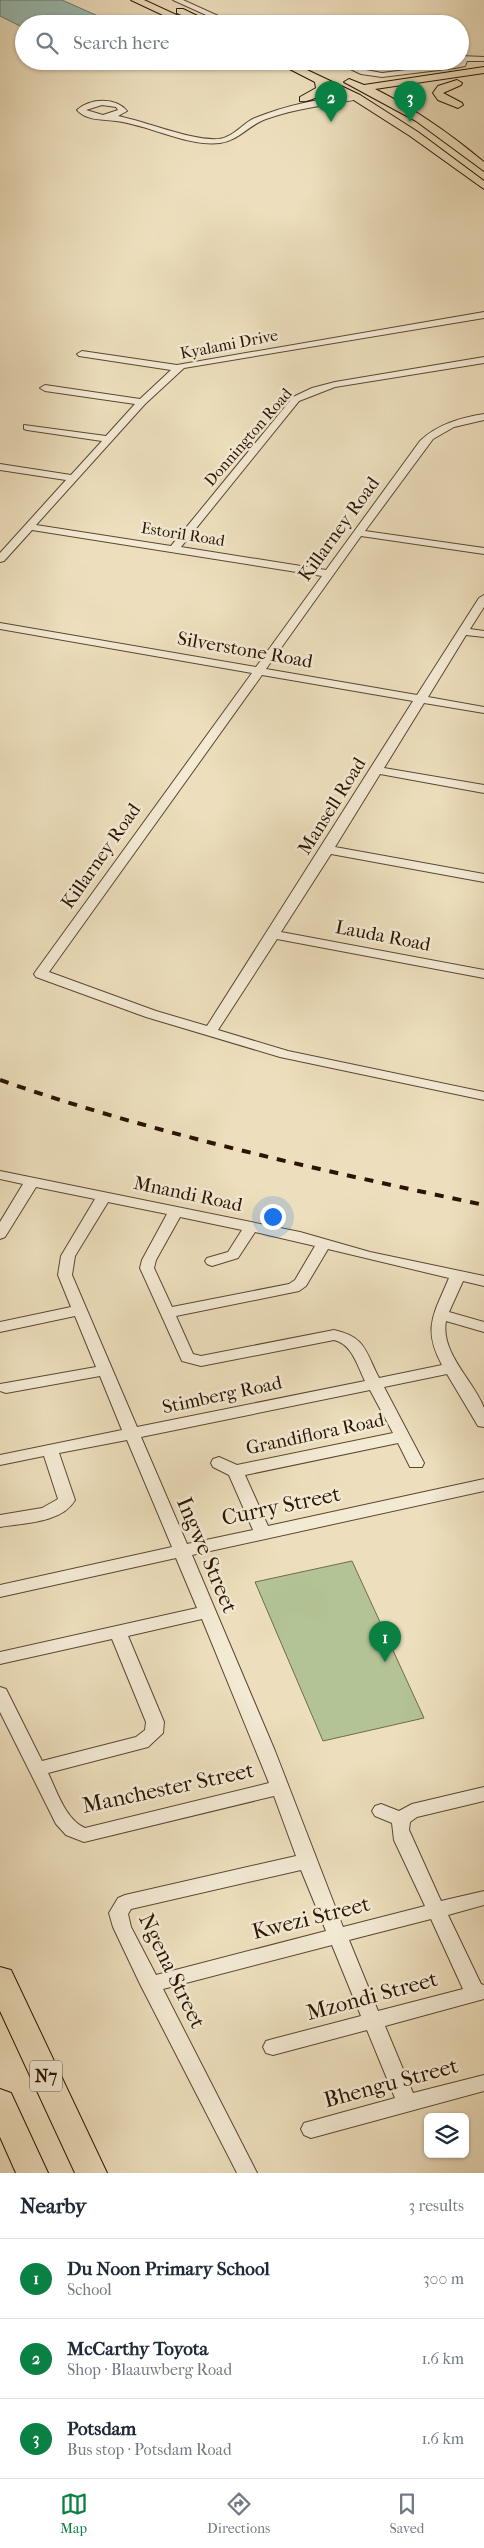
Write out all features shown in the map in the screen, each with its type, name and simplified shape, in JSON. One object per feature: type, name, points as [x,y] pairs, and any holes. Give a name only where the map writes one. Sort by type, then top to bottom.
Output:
[{"type":"highway","name":"N7","points":[[0,1979],[91,2173]]},
{"type":"highway","points":[[0,2102],[32,2173]]},
{"type":"main road","points":[[136,0],[170,15]]},
{"type":"main road","points":[[156,0],[189,15]]},
{"type":"main road","points":[[318,70],[372,81],[428,78]]},
{"type":"main road","points":[[318,70],[378,94],[411,113],[457,145],[484,168]]},
{"type":"main road","points":[[318,70],[345,91],[356,96],[484,186]]},
{"type":"main road","points":[[304,98],[320,90],[322,86],[318,70]]},
{"type":"main road","points":[[345,91],[484,70]]},
{"type":"main road","points":[[356,96],[484,78]]},
{"type":"main road","points":[[457,82],[442,88],[438,93],[442,98],[458,105]]},
{"type":"main road","points":[[435,150],[457,145]]},
{"type":"street","points":[[177,0],[213,15]]},
{"type":"street","points":[[469,58],[484,59]]},
{"type":"street","points":[[360,70],[367,73],[387,75],[424,70]]},
{"type":"street","points":[[345,91],[304,98],[260,114],[223,139],[196,136],[135,121],[126,116],[120,106],[106,103],[88,105],[81,109],[85,114],[127,120],[205,140],[223,139],[233,138],[254,121],[263,117],[312,103],[356,96]]},
{"type":"street","points":[[100,117],[115,115],[123,110]]},
{"type":"street","name":"Kyalami Drive","points":[[0,559],[142,402],[177,368],[194,362],[484,315]]},
{"type":"street","points":[[82,354],[177,368]]},
{"type":"street","name":"Donnington Road","points":[[174,549],[296,399],[302,395],[338,385],[484,360]]},
{"type":"street","points":[[45,388],[142,402]]},
{"type":"street","name":"Killarney Road","points":[[484,417],[451,425],[432,434],[40,974],[98,996],[210,1032],[320,1063],[484,1096]]},
{"type":"street","points":[[27,427],[109,439]]},
{"type":"street","points":[[0,467],[74,478]]},
{"type":"street","name":"Estoril Road","points":[[30,527],[330,574]]},
{"type":"street","points":[[361,533],[484,551]]},
{"type":"street","name":"Mansell Road","points":[[210,1032],[275,935],[419,699],[484,598]]},
{"type":"street","name":"Silverstone Road","points":[[0,626],[484,710]]},
{"type":"street","points":[[463,631],[484,634]]},
{"type":"street","points":[[377,770],[484,789]]},
{"type":"street","points":[[326,849],[484,878]]},
{"type":"street","name":"Lauda Road","points":[[275,935],[484,974]]},
{"type":"street","name":"Mnandi Road","points":[[0,1175],[324,1243],[484,1281]]},
{"type":"street","points":[[2,1229],[32,1182]]},
{"type":"street","name":"Ingwe Street","points":[[104,1197],[65,1264],[65,1276],[82,1310],[131,1435],[266,1751],[307,1861],[407,2104]]},
{"type":"street","name":"Grandiflora Road","points":[[175,1212],[147,1265],[147,1271],[184,1353],[194,1361],[341,1336],[351,1340],[416,1463]]},
{"type":"street","points":[[212,1261],[230,1256],[236,1252],[250,1228]]},
{"type":"street","points":[[167,1313],[294,1288],[301,1283],[324,1243]]},
{"type":"street","points":[[458,1275],[441,1315],[438,1326],[439,1339],[453,1368],[484,1420]]},
{"type":"street","points":[[0,1327],[82,1310]]},
{"type":"street","points":[[441,1315],[484,1327]]},
{"type":"street","name":"Stimberg Road","points":[[0,1460],[131,1435],[453,1368]]},
{"type":"street","points":[[6,1388],[106,1370]]},
{"type":"street","name":"Grandiflora Road","points":[[219,1463],[235,1471],[402,1437]]},
{"type":"street","points":[[0,1521],[56,1510],[66,1503],[67,1500],[50,1450]]},
{"type":"street","name":"Grandiflora Road","points":[[235,1471],[263,1533]]},
{"type":"street","name":"Curry Street","points":[[0,1591],[484,1485]]},
{"type":"street","points":[[0,1658],[207,1612]]},
{"type":"street","points":[[36,1769],[142,1742],[154,1733],[154,1722],[118,1632]]},
{"type":"street","name":"Manchester Street","points":[[0,1694],[36,1769],[66,1825],[84,1835],[279,1788]]},
{"type":"street","points":[[480,1992],[436,1910],[400,1830],[401,1819],[412,1811],[484,1794]]},
{"type":"street","points":[[381,1811],[401,1819]]},
{"type":"street","name":"Ngena Street","points":[[247,2173],[150,1984],[122,1927],[118,1914],[125,1903],[307,1861]]},
{"type":"street","name":"Kwezi Street","points":[[150,1984],[484,1898]]},
{"type":"street","name":"Mzondi Street","points":[[273,2047],[480,1992]]},
{"type":"street","name":"Bhengu Street","points":[[311,2129],[484,2084]]},
{"type":"green space","points":[[352,1561],[424,1718],[323,1741],[255,1582]]},
{"type":"water","points":[[0,0],[62,0],[96,15],[15,15],[15,24],[0,16]]},
{"type":"railway","points":[[0,1080],[119,1118],[240,1150],[484,1205]]},
{"type":"place","name":"McCarthy Toyota","points":[[331,122]]},
{"type":"place","name":"Potsdam","points":[[410,122]]},
{"type":"place","name":"Du Noon Primary School","points":[[385,1662]]}]
